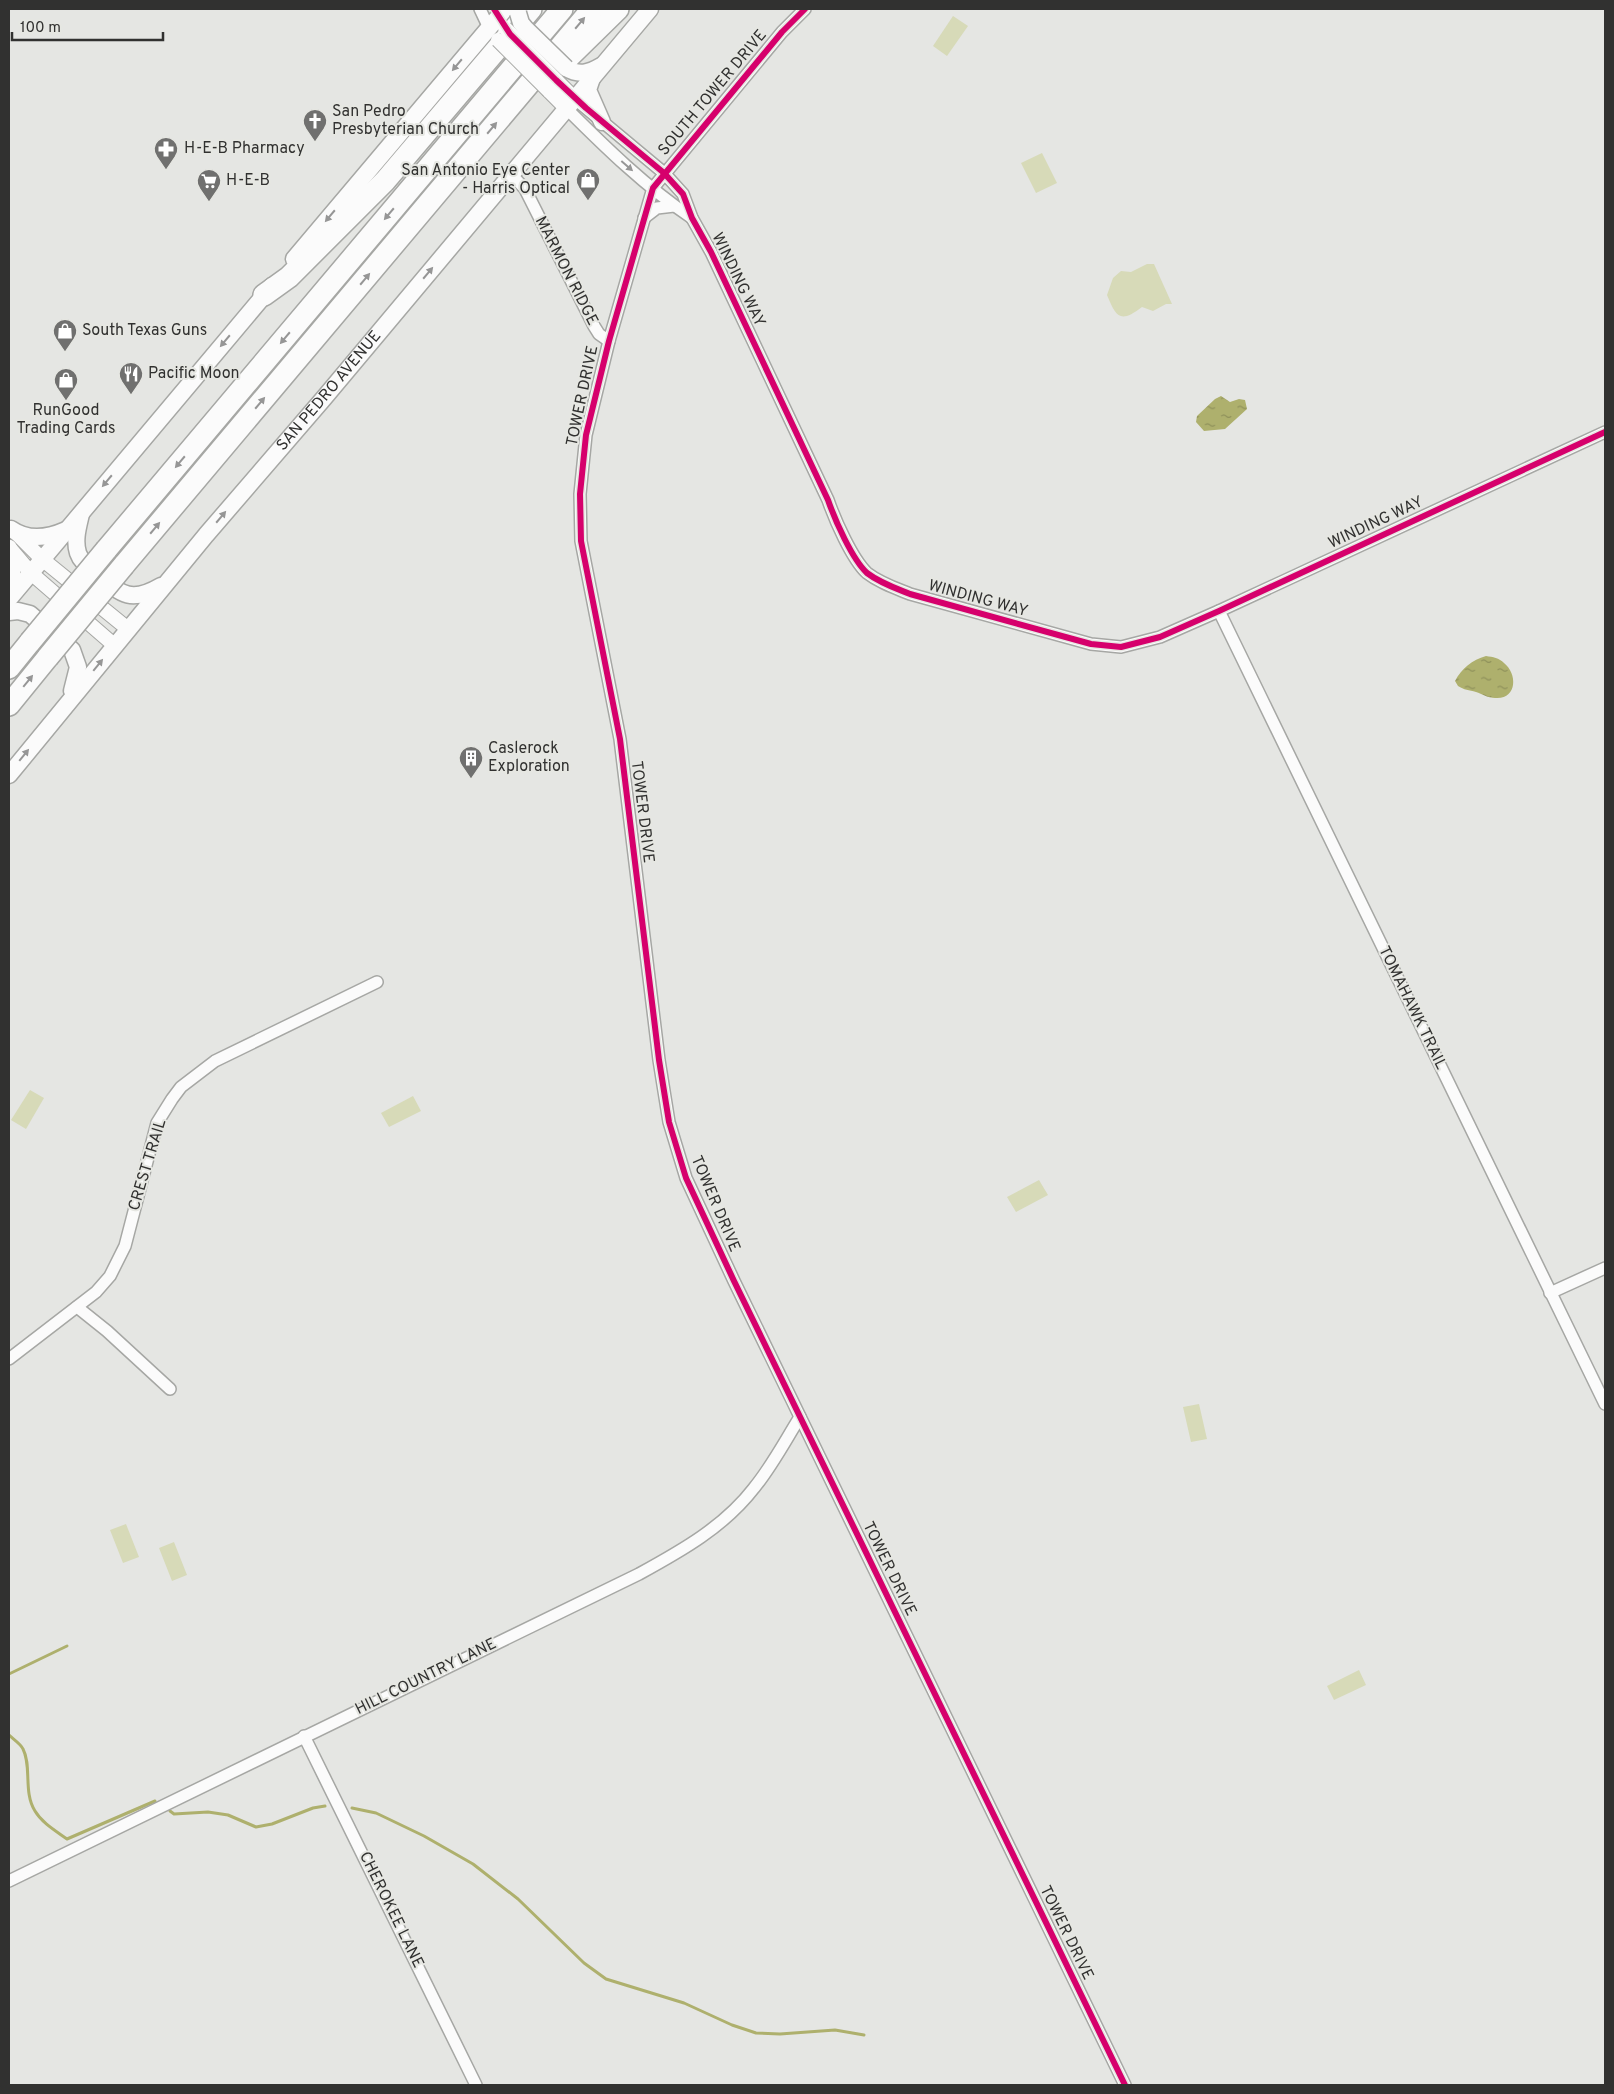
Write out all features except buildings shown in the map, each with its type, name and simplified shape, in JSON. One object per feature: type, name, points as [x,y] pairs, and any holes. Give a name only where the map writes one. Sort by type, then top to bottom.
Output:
[{"type":"highway","points":[[17,657],[562,9]]},
{"type":"highway","points":[[554,76],[592,9]]},
{"type":"highway","points":[[9,705],[124,565],[569,57],[618,9]]},
{"type":"highway","points":[[264,295],[289,277],[380,186],[506,18]]},
{"type":"main road","name":"SAN PEDRO AVENUE","points":[[9,774],[114,645],[650,9]]},
{"type":"main road","points":[[9,599],[264,295],[506,18],[521,23],[526,29],[554,76],[597,72],[589,87],[589,94],[608,127]]},
{"type":"main road","points":[[81,512],[76,543],[79,554],[86,564],[117,590],[125,595],[138,595],[150,592],[168,581]]},
{"type":"main road","points":[[10,527],[20,534],[40,537],[54,536],[66,530]]},
{"type":"main road","points":[[9,547],[13,568],[9,592]]},
{"type":"main road","points":[[9,612],[18,611],[30,614],[74,652],[78,670],[69,701]]},
{"type":"street","points":[[480,9],[506,18],[554,76],[570,103]]},
{"type":"street","name":"SOUTH TOWER DRIVE","points":[[664,173],[782,32],[805,9]]},
{"type":"street","name":"WINDING WAY","points":[[570,103],[604,145],[652,188],[692,218]]},
{"type":"street","name":"WINDING WAY","points":[[570,103],[608,127],[664,173],[683,194],[692,218],[711,252],[828,500],[833,516],[858,563],[867,573],[884,584],[910,594],[1091,644],[1121,647],[1140,644],[1219,611],[1605,432]]},
{"type":"street","points":[[604,145],[608,127]]},
{"type":"street","name":"TOWER DRIVE","points":[[664,173],[652,188],[608,341],[586,435],[580,494],[581,541],[620,739],[658,1050],[669,1122],[686,1178],[800,1418],[1125,2085]]},
{"type":"street","name":"MARMON RIDGE","points":[[511,174],[525,189],[594,326],[599,334],[608,341]]},
{"type":"street","points":[[644,218],[657,208],[674,206]]},
{"type":"street","points":[[10,527],[42,559],[128,629]]},
{"type":"street","points":[[9,547],[31,573],[114,645]]},
{"type":"street","name":"TOMAHAWK TRAIL","points":[[1219,611],[1605,1404]]},
{"type":"street","name":"CREST TRAIL","points":[[9,1359],[104,1284],[121,1256],[158,1123],[168,1104],[181,1087],[215,1061],[377,982]]},
{"type":"street","points":[[1550,1293],[1605,1268]]},
{"type":"street","points":[[77,1307],[107,1331],[170,1390]]},
{"type":"street","name":"HILL COUNTRY LANE","points":[[9,1882],[304,1736],[639,1574],[697,1541],[725,1518],[753,1490],[800,1418]]},
{"type":"street","name":"CHEROKEE LANE","points":[[304,1736],[476,2085]]},
{"type":"shaded area","points":[[953,16],[968,26],[947,56],[933,46]]},
{"type":"shaded area","points":[[1042,153],[1057,183],[1036,193],[1021,163]]},
{"type":"shaded area","points":[[1147,264],[1154,264],[1172,304],[1166,304],[1153,311],[1142,307],[1129,315],[1120,316],[1113,309],[1107,295],[1113,278],[1121,271],[1131,272]]},
{"type":"shaded area","points":[[30,1090],[44,1098],[26,1129],[11,1120]]},
{"type":"shaded area","points":[[413,1096],[421,1111],[389,1127],[381,1113]]},
{"type":"shaded area","points":[[1039,1180],[1048,1195],[1016,1212],[1007,1197]]},
{"type":"shaded area","points":[[1199,1404],[1207,1439],[1191,1442],[1183,1407]]},
{"type":"shaded area","points":[[126,1524],[139,1557],[123,1563],[110,1530]]},
{"type":"shaded area","points":[[174,1542],[187,1575],[172,1581],[159,1548]]},
{"type":"shaded area","points":[[1359,1670],[1366,1685],[1334,1700],[1327,1686]]},
{"type":"water","points":[[1221,396],[1230,402],[1239,399],[1245,400],[1247,409],[1225,429],[1204,431],[1196,422],[1197,416],[1215,399]]},
{"type":"water","points":[[1486,656],[1502,661],[1512,673],[1513,685],[1511,691],[1502,698],[1490,697],[1464,689],[1458,686],[1455,681],[1468,665]]},
{"type":"waterway","points":[[9,1674],[67,1646]]},
{"type":"waterway","points":[[9,1735],[21,1745],[26,1756],[31,1804],[45,1823],[67,1839],[155,1801]]},
{"type":"waterway","points":[[170,1811],[174,1814],[208,1812],[228,1815],[256,1827],[272,1824],[313,1808],[325,1806]]},
{"type":"waterway","points":[[352,1808],[376,1813],[424,1836],[473,1864],[518,1899],[584,1963],[606,1979],[684,2003],[732,2025],[756,2033],[780,2034],[835,2030],[864,2035]]},
{"type":"cycle path","points":[[494,9],[510,34],[556,80],[586,108],[664,173],[683,194],[692,218],[711,252],[850,549],[861,567],[872,577],[910,594],[1091,644],[1121,647],[1160,637],[1219,611],[1605,432]]},
{"type":"cycle path","points":[[805,9],[782,32],[653,188],[609,341],[586,435],[580,494],[581,541],[620,739],[659,1060],[669,1122],[686,1178],[734,1281],[1125,2085]]},
{"type":"place","name":"San Pedro Presbyterian Church","points":[[315,142]]},
{"type":"place","name":"H-E-B Pharmacy","points":[[166,170]]},
{"type":"place","name":"San Antonio Eye Center - Harris Optical","points":[[588,201]]},
{"type":"place","name":"H-E-B","points":[[209,202]]},
{"type":"place","name":"South Texas Guns","points":[[65,352]]},
{"type":"place","name":"Pacific Moon","points":[[131,395]]},
{"type":"place","name":"RunGood Trading Cards","points":[[66,401]]},
{"type":"place","name":"Caslerock Exploration","points":[[471,779]]}]
